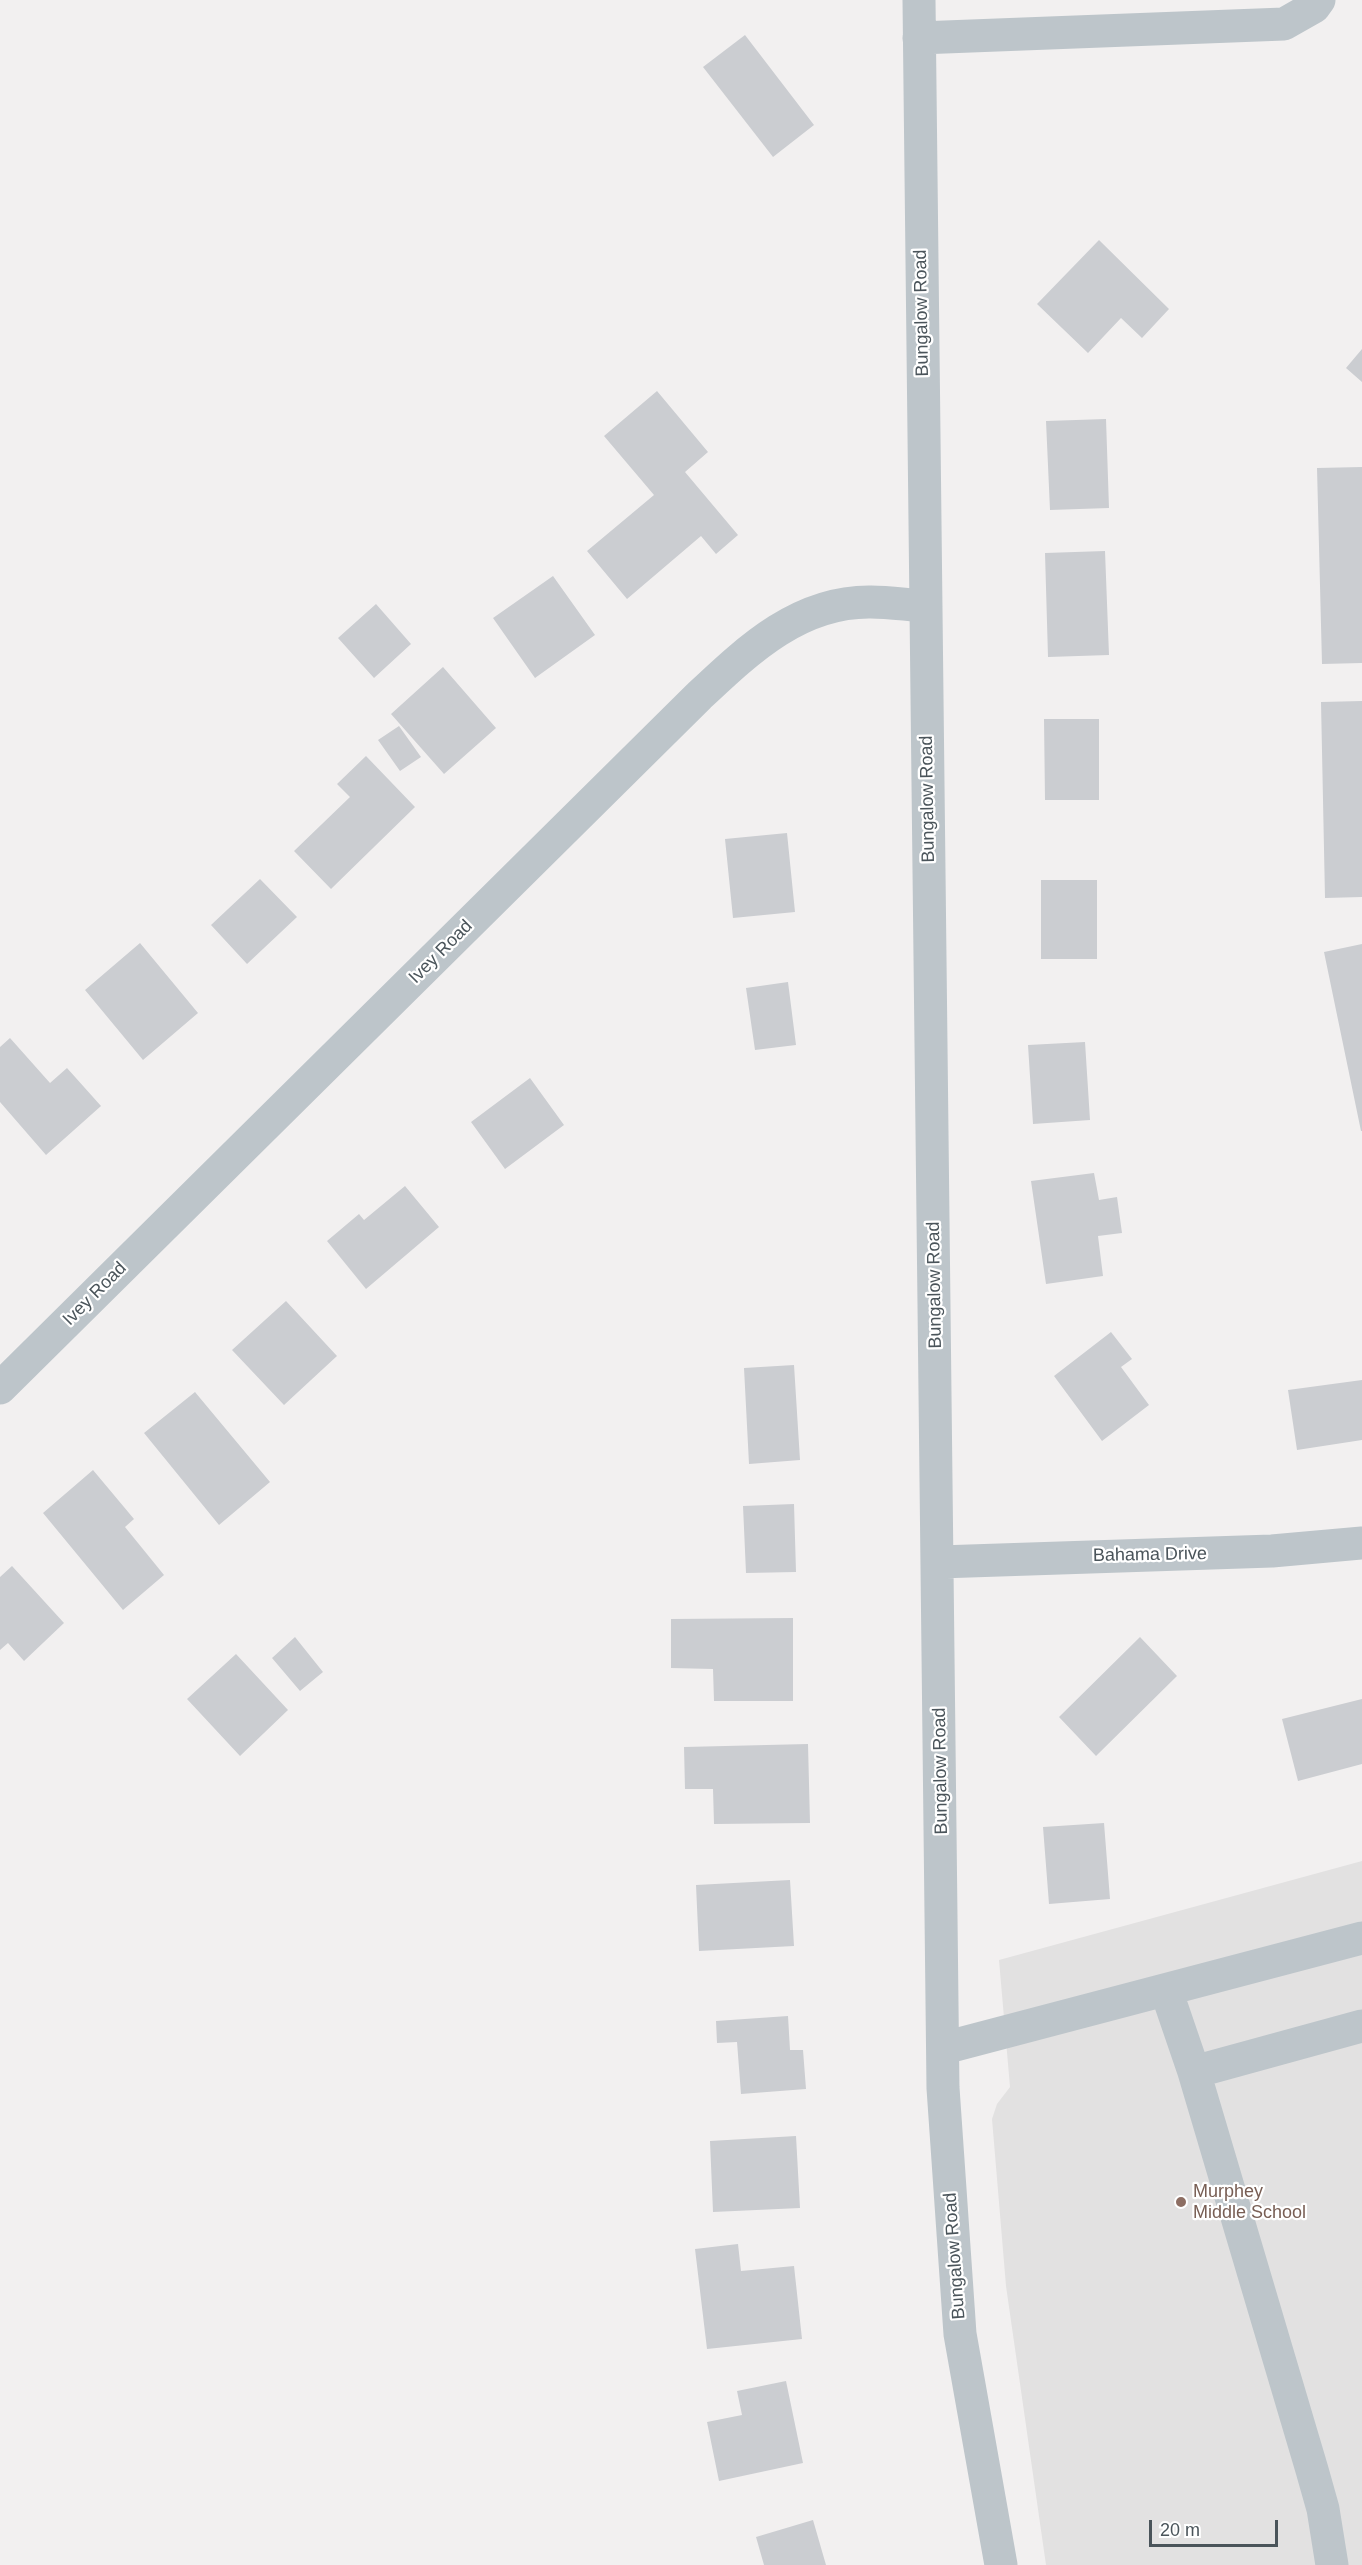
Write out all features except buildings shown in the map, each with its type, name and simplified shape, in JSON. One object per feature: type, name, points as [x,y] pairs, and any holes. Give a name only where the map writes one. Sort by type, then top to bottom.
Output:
[{"type":"street","name":"Bungalow Road","points":[[918,0],[939,1562],[943,2088],[960,2334],[1001,2565]]},
{"type":"street","points":[[919,38],[1284,24],[1314,7],[1318,0]]},
{"type":"street","name":"Ivey Road","points":[[0,1388],[682,713],[749,650],[810,612],[841,604],[871,602],[926,606]]},
{"type":"street","name":"Bahama Drive","points":[[939,1562],[1272,1551],[1362,1543]]},
{"type":"street","points":[[944,2048],[1362,1938]]},
{"type":"street","points":[[1166,1990],[1194,2072],[1320,2499],[1330,2542],[1332,2565]]},
{"type":"street","points":[[1194,2072],[1362,2026]]},
{"type":"shaded area","name":"Murphey Middle School","points":[[1362,1861],[1362,2565],[1046,2565],[1006,2286],[992,2119],[997,2104],[1010,2087],[999,1960]]},
{"type":"place","name":"Murphey Middle School","points":[[1181,2202]]}]
